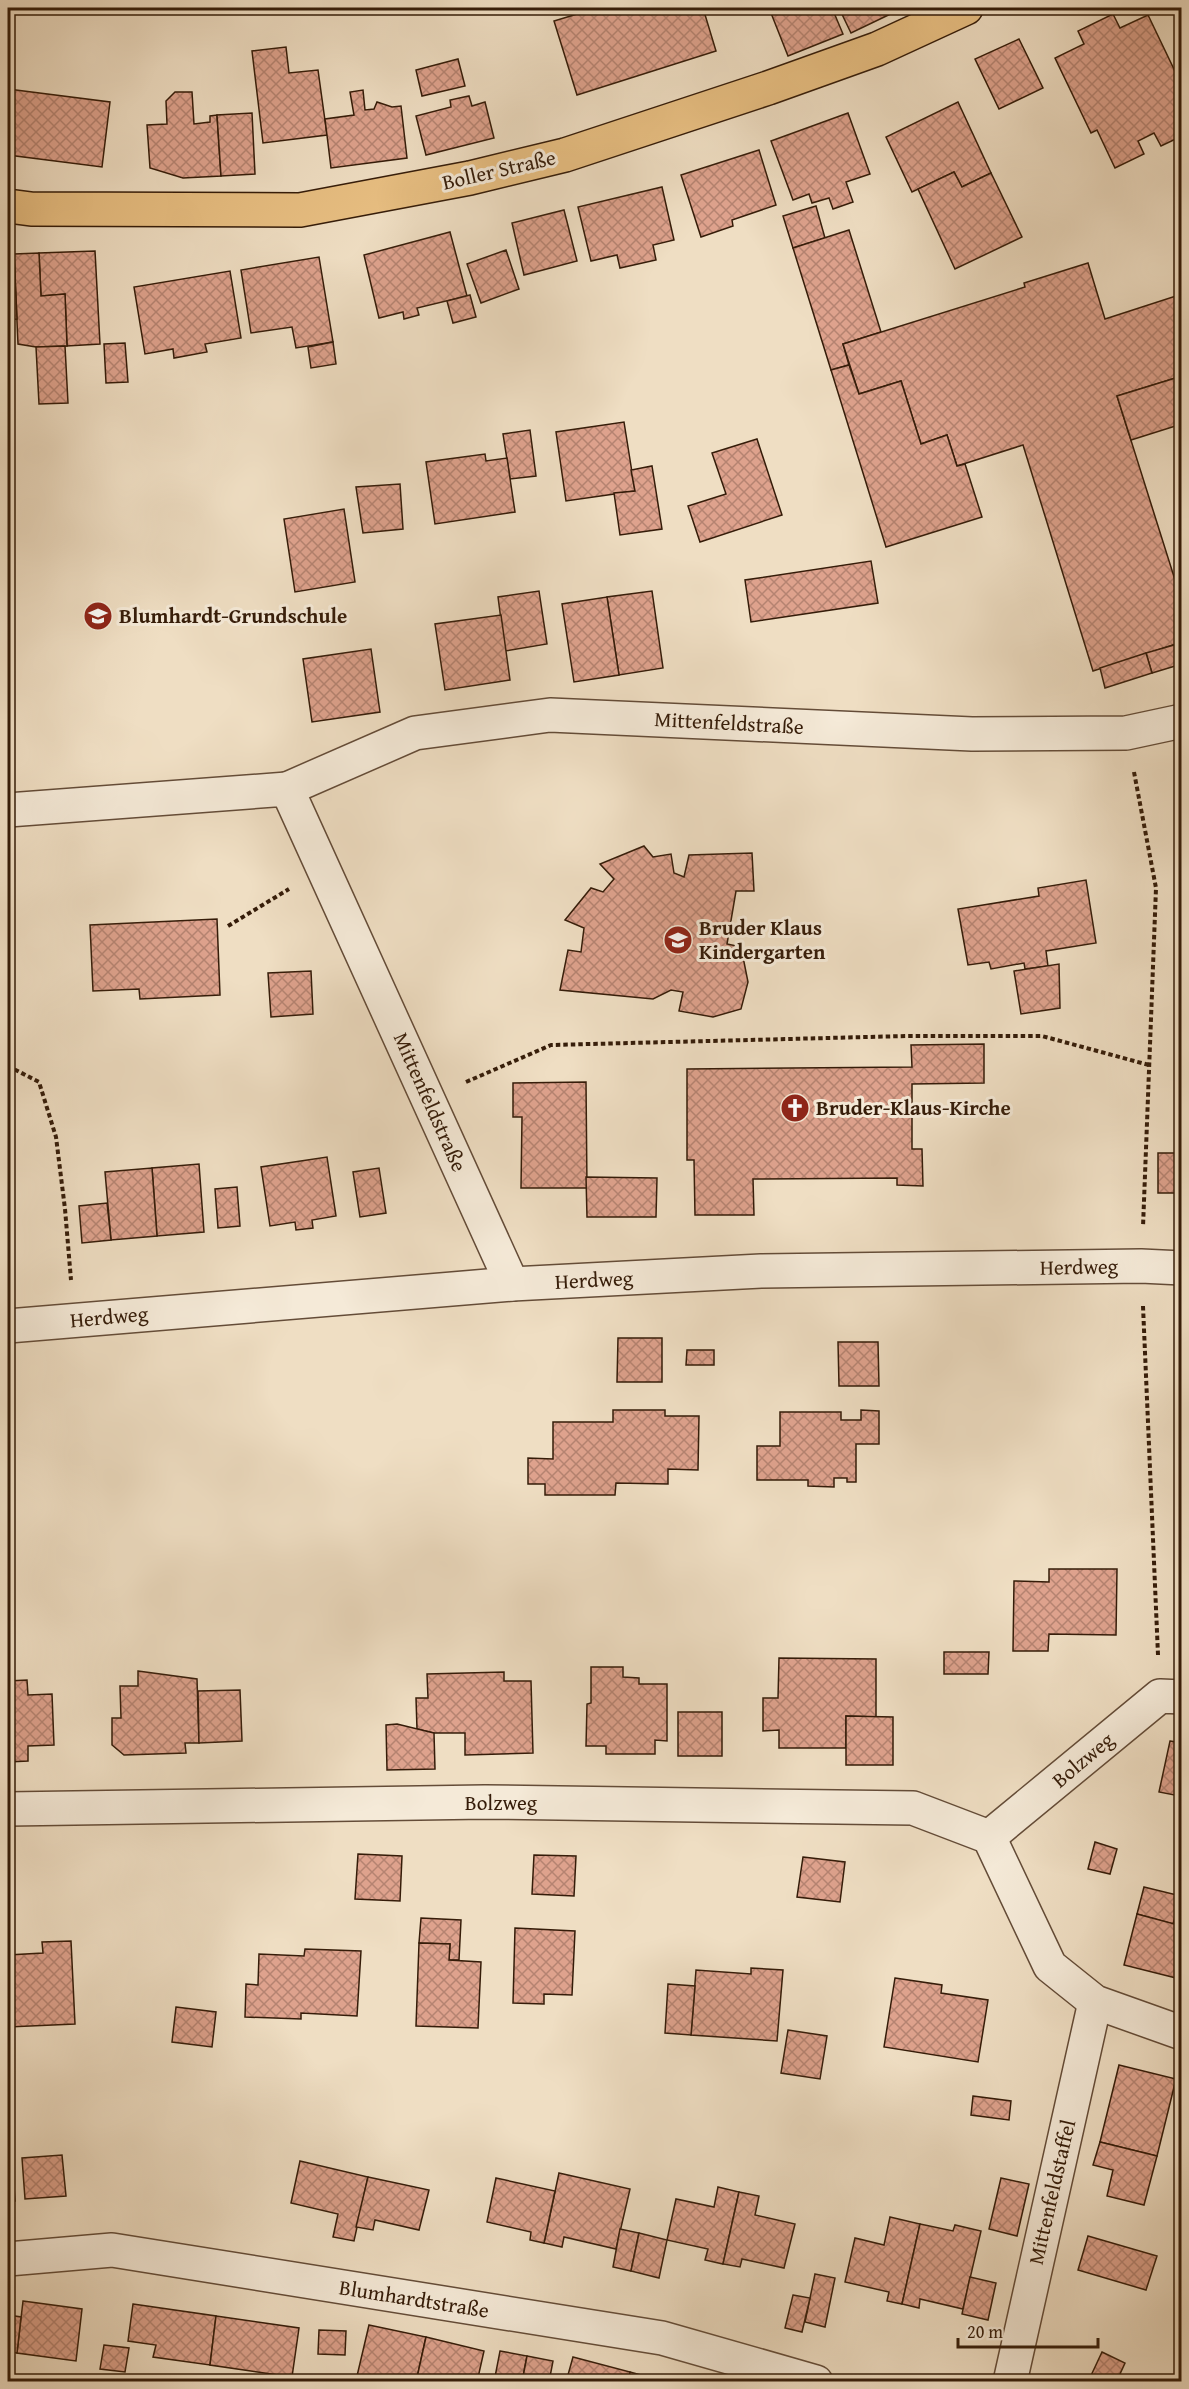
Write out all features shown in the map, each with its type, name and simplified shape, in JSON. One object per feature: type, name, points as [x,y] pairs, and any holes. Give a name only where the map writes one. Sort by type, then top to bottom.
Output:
[{"type":"main road","name":"Boller Straße","points":[[8,206],[300,210],[470,178],[565,155],[768,88],[877,49],[966,8]]},
{"type":"street","name":"Mittenfeldstraße","points":[[8,810],[287,789],[415,733],[550,715],[972,734],[1126,733],[1182,721]]},
{"type":"street","name":"Mittenfeldstraße","points":[[287,789],[513,1284]]},
{"type":"street","name":"Herdweg","points":[[8,1326],[513,1284],[761,1271],[1141,1266],[1182,1268]]},
{"type":"street","name":"Bolzweg","points":[[8,1809],[485,1802],[913,1809],[989,1837],[1171,1696]]},
{"type":"street","points":[[989,1837],[1050,1966],[1095,2002],[1182,2033]]},
{"type":"street","name":"Mittenfeldstaffel","points":[[1010,2382],[1095,2002]]},
{"type":"street","name":"Blumhardtstraße","points":[[8,2259],[112,2250],[662,2338],[816,2382]]},
{"type":"path","points":[[1126,733],[1156,888],[1141,1266],[1171,1696]]},
{"type":"path","points":[[228,926],[281,893],[325,871]]},
{"type":"path","points":[[428,1099],[551,1045],[907,1036],[1042,1036],[1149,1065]]},
{"type":"path","points":[[8,1066],[39,1083],[56,1137],[65,1209],[74,1320]]},
{"type":"building","points":[[8,8],[42,8],[8,12]]},
{"type":"building","points":[[597,8],[703,8],[716,51],[577,95],[554,21]]},
{"type":"building","points":[[769,8],[832,8],[843,34],[788,56]]},
{"type":"building","points":[[839,8],[903,8],[851,33]]},
{"type":"building","points":[[1113,14],[1120,28],[1148,15],[1182,86],[1182,92],[1176,95],[1182,106],[1182,136],[1161,146],[1154,133],[1138,141],[1144,154],[1115,168],[1097,130],[1091,133],[1055,58],[1084,44],[1078,31]]},
{"type":"building","points":[[1019,39],[1043,88],[999,109],[975,59]]},
{"type":"building","points":[[286,47],[289,73],[318,70],[327,135],[263,143],[252,51]]},
{"type":"building","points":[[458,59],[465,86],[422,96],[416,70]]},
{"type":"building","points":[[8,89],[110,102],[102,167],[8,155]]},
{"type":"building","points":[[363,90],[365,110],[374,109],[377,102],[392,107],[401,106],[407,158],[331,168],[325,119],[354,115],[350,92]]},
{"type":"building","points":[[175,92],[192,92],[194,124],[210,122],[210,116],[217,115],[221,176],[183,178],[150,168],[147,125],[167,124],[166,101]]},
{"type":"building","points":[[469,96],[472,106],[485,102],[494,138],[426,155],[416,116],[451,107],[450,100]]},
{"type":"building","points":[[958,102],[991,173],[962,187],[954,172],[912,192],[886,137]]},
{"type":"building","points":[[252,113],[255,174],[221,176],[217,115]]},
{"type":"building","points":[[848,113],[870,174],[846,182],[853,202],[833,209],[829,198],[812,203],[809,194],[793,200],[771,141]]},
{"type":"building","points":[[759,150],[776,205],[732,220],[733,226],[701,237],[681,175]]},
{"type":"building","points":[[954,172],[962,187],[991,173],[1022,237],[955,269],[918,189]]},
{"type":"building","points":[[662,187],[674,240],[653,245],[656,260],[620,268],[617,255],[591,261],[578,207]]},
{"type":"building","points":[[816,206],[825,238],[793,248],[783,216]]},
{"type":"building","points":[[564,210],[577,261],[524,275],[512,223]]},
{"type":"building","points":[[849,230],[881,332],[843,344],[849,365],[831,370],[793,248]]},
{"type":"building","points":[[450,232],[467,296],[417,308],[419,315],[404,319],[403,312],[379,318],[364,255]]},
{"type":"building","points":[[506,250],[519,289],[481,303],[467,264]]},
{"type":"building","points":[[95,251],[100,344],[67,346],[65,294],[41,296],[39,253]]},
{"type":"building","points":[[39,253],[41,296],[65,294],[67,346],[36,347],[18,344],[14,254]]},
{"type":"building","points":[[14,254],[17,319],[8,320],[8,255]]},
{"type":"building","points":[[319,257],[333,342],[296,348],[292,327],[251,333],[241,270]]},
{"type":"building","points":[[1088,263],[1105,319],[1182,294],[1182,376],[1117,396],[1182,602],[1182,642],[1093,671],[1023,445],[957,466],[947,435],[921,444],[901,381],[859,394],[843,344],[1025,287],[1024,283]]},
{"type":"building","points":[[230,271],[241,338],[205,344],[207,352],[174,358],[173,349],[145,354],[134,287]]},
{"type":"building","points":[[470,295],[476,317],[453,323],[447,301]]},
{"type":"building","points":[[333,342],[336,364],[311,368],[308,347]]},
{"type":"building","points":[[125,343],[128,382],[106,383],[104,344]]},
{"type":"building","points":[[65,346],[68,403],[39,404],[36,347]]},
{"type":"building","points":[[849,365],[859,394],[901,381],[921,444],[947,435],[957,466],[965,464],[982,517],[886,547],[831,370]]},
{"type":"building","points":[[1182,376],[1182,424],[1131,440],[1117,396]]},
{"type":"building","points":[[624,422],[635,491],[566,501],[556,432]]},
{"type":"building","points":[[530,430],[536,476],[510,479],[503,434]]},
{"type":"building","points":[[757,439],[782,515],[700,542],[688,506],[726,494],[712,453]]},
{"type":"building","points":[[485,454],[486,461],[507,458],[515,512],[435,524],[426,462]]},
{"type":"building","points":[[652,466],[662,529],[620,535],[614,493],[635,491],[631,470]]},
{"type":"building","points":[[400,484],[403,529],[363,533],[356,487]]},
{"type":"building","points":[[344,509],[355,582],[295,592],[284,519]]},
{"type":"building","points":[[871,561],[878,603],[751,622],[745,580]]},
{"type":"building","points":[[539,591],[547,644],[505,651],[498,597]]},
{"type":"building","points":[[652,591],[663,668],[619,675],[607,597]]},
{"type":"building","points":[[607,597],[619,675],[574,682],[562,604]]},
{"type":"building","points":[[501,615],[510,680],[445,690],[435,624]]},
{"type":"building","points":[[1181,643],[1182,664],[1152,673],[1146,653]]},
{"type":"building","points":[[371,649],[380,712],[312,722],[303,659]]},
{"type":"building","points":[[1146,653],[1152,673],[1105,688],[1100,668]]},
{"type":"building","points":[[644,846],[653,857],[671,854],[674,873],[684,877],[689,855],[752,853],[754,891],[736,891],[727,944],[741,947],[748,982],[741,1009],[713,1017],[679,1011],[683,992],[671,990],[653,999],[560,990],[568,950],[581,952],[584,928],[565,920],[591,888],[603,892],[614,879],[600,864]]},
{"type":"building","points":[[1086,880],[1096,943],[1046,951],[1048,966],[1025,969],[1024,963],[991,969],[989,962],[968,965],[958,909],[1039,896],[1038,888]]},
{"type":"building","points":[[217,919],[220,995],[140,999],[139,989],[93,991],[90,925]]},
{"type":"building","points":[[1059,964],[1060,1008],[1021,1014],[1014,971]]},
{"type":"building","points":[[311,971],[313,1014],[271,1017],[268,973]]},
{"type":"building","points":[[984,1044],[984,1083],[912,1084],[912,1149],[922,1149],[923,1186],[897,1185],[897,1178],[753,1179],[754,1215],[695,1215],[694,1160],[687,1160],[687,1069],[912,1067],[911,1045]]},
{"type":"building","points":[[586,1082],[587,1188],[521,1188],[522,1117],[513,1117],[513,1083]]},
{"type":"building","points":[[1158,1153],[1180,1153],[1179,1193],[1158,1193]]},
{"type":"building","points":[[327,1157],[336,1216],[312,1220],[313,1228],[296,1230],[295,1222],[270,1226],[261,1167]]},
{"type":"building","points":[[199,1164],[204,1232],[157,1236],[152,1168]]},
{"type":"building","points":[[152,1168],[157,1236],[111,1240],[105,1172]]},
{"type":"building","points":[[379,1168],[386,1213],[360,1217],[353,1172]]},
{"type":"building","points":[[586,1177],[657,1178],[656,1217],[587,1217]]},
{"type":"building","points":[[237,1187],[240,1226],[218,1228],[215,1189]]},
{"type":"building","points":[[107,1203],[111,1240],[82,1243],[79,1206]]},
{"type":"building","points":[[618,1338],[662,1338],[662,1382],[617,1382]]},
{"type":"building","points":[[838,1342],[878,1342],[879,1386],[839,1386]]},
{"type":"building","points":[[687,1350],[714,1350],[714,1365],[686,1365]]},
{"type":"building","points":[[613,1410],[665,1410],[665,1416],[699,1416],[698,1470],[668,1469],[668,1484],[616,1483],[615,1495],[545,1495],[545,1484],[528,1484],[528,1458],[553,1459],[553,1422],[613,1422]]},
{"type":"building","points":[[861,1410],[879,1411],[879,1444],[856,1444],[856,1482],[847,1482],[847,1478],[834,1478],[834,1487],[808,1486],[808,1480],[757,1480],[757,1446],[780,1446],[780,1412],[841,1412],[841,1420],[861,1420]]},
{"type":"building","points":[[1049,1569],[1117,1569],[1116,1635],[1049,1634],[1048,1651],[1013,1651],[1014,1581],[1049,1582]]},
{"type":"building","points":[[944,1652],[989,1652],[988,1674],[944,1674]]},
{"type":"building","points":[[779,1658],[876,1659],[876,1717],[846,1716],[846,1748],[779,1748],[779,1730],[763,1731],[763,1698],[778,1698]]},
{"type":"building","points":[[591,1667],[623,1667],[623,1677],[639,1678],[639,1684],[667,1684],[667,1741],[655,1740],[655,1754],[606,1754],[606,1746],[586,1746],[587,1704],[591,1703]]},
{"type":"building","points":[[138,1671],[197,1679],[199,1743],[185,1743],[186,1753],[124,1755],[112,1745],[112,1718],[121,1718],[120,1686],[138,1686]]},
{"type":"building","points":[[504,1672],[504,1681],[531,1681],[533,1753],[465,1755],[465,1733],[434,1733],[417,1729],[416,1698],[428,1698],[427,1674]]},
{"type":"building","points":[[27,1680],[28,1695],[52,1694],[54,1745],[28,1746],[28,1761],[8,1762],[8,1681]]},
{"type":"building","points":[[240,1690],[242,1741],[199,1743],[198,1691]]},
{"type":"building","points":[[678,1712],[722,1712],[722,1756],[678,1756]]},
{"type":"building","points":[[846,1716],[893,1717],[893,1765],[846,1765]]},
{"type":"building","points":[[397,1724],[434,1733],[435,1769],[387,1770],[386,1725]]},
{"type":"building","points":[[1170,1741],[1182,1743],[1182,1803],[1180,1803],[1180,1796],[1159,1792]]},
{"type":"building","points":[[1095,1842],[1117,1849],[1110,1874],[1088,1869]]},
{"type":"building","points":[[358,1854],[402,1856],[400,1901],[355,1899]]},
{"type":"building","points":[[534,1855],[576,1856],[574,1896],[532,1894]]},
{"type":"building","points":[[803,1857],[845,1862],[840,1902],[797,1897]]},
{"type":"building","points":[[1144,1887],[1181,1896],[1173,1924],[1137,1914]]},
{"type":"building","points":[[1137,1914],[1182,1926],[1180,1979],[1124,1965]]},
{"type":"building","points":[[421,1918],[461,1920],[459,1960],[449,1960],[450,1944],[419,1943]]},
{"type":"building","points":[[515,1928],[575,1931],[572,1995],[544,1994],[544,2004],[513,2003]]},
{"type":"building","points":[[71,1941],[75,2024],[8,2027],[8,1955],[43,1953],[42,1942]]},
{"type":"building","points":[[419,1943],[450,1944],[449,1960],[481,1962],[478,2028],[416,2026]]},
{"type":"building","points":[[305,1949],[361,1951],[357,2016],[301,2013],[301,2019],[245,2017],[246,1984],[258,1985],[259,1954],[304,1956]]},
{"type":"building","points":[[751,1968],[783,1970],[777,2041],[691,2035],[696,1970],[751,1974]]},
{"type":"building","points":[[895,1978],[942,1985],[941,1993],[988,2000],[978,2062],[884,2047]]},
{"type":"building","points":[[668,1984],[695,1986],[691,2035],[665,2033]]},
{"type":"building","points":[[176,2007],[216,2012],[212,2047],[172,2042]]},
{"type":"building","points":[[788,2030],[827,2036],[820,2079],[781,2073]]},
{"type":"building","points":[[1119,2065],[1176,2079],[1157,2156],[1100,2142]]},
{"type":"building","points":[[973,2096],[1011,2101],[1009,2120],[971,2115]]},
{"type":"building","points":[[8,2131],[10,2131],[15,2201],[8,2201]]},
{"type":"building","points":[[1100,2142],[1157,2156],[1144,2205],[1107,2196],[1113,2170],[1093,2165]]},
{"type":"building","points":[[62,2155],[66,2196],[25,2199],[22,2158]]},
{"type":"building","points":[[300,2161],[368,2177],[354,2241],[333,2237],[338,2214],[291,2203]]},
{"type":"building","points":[[559,2173],[630,2189],[616,2249],[564,2237],[562,2247],[544,2243]]},
{"type":"building","points":[[368,2177],[429,2190],[419,2230],[375,2220],[373,2230],[356,2227]]},
{"type":"building","points":[[496,2178],[555,2191],[544,2243],[530,2240],[531,2232],[487,2222]]},
{"type":"building","points":[[1001,2178],[1029,2184],[1017,2236],[989,2229]]},
{"type":"building","points":[[718,2187],[739,2192],[723,2264],[705,2260],[708,2249],[667,2240],[676,2199],[714,2207]]},
{"type":"building","points":[[739,2192],[759,2196],[755,2215],[795,2224],[784,2268],[742,2259],[740,2267],[723,2264]]},
{"type":"building","points":[[890,2217],[920,2224],[902,2304],[887,2301],[889,2292],[845,2282],[855,2238],[884,2245]]},
{"type":"building","points":[[920,2224],[953,2231],[955,2225],[981,2231],[963,2309],[920,2299],[919,2308],[902,2304]]},
{"type":"building","points":[[620,2229],[639,2233],[631,2271],[613,2267]]},
{"type":"building","points":[[639,2233],[667,2240],[659,2278],[631,2271]]},
{"type":"building","points":[[1088,2236],[1157,2256],[1146,2290],[1078,2270]]},
{"type":"building","points":[[815,2274],[835,2278],[825,2327],[805,2322]]},
{"type":"building","points":[[970,2277],[996,2283],[988,2320],[962,2314]]},
{"type":"building","points":[[793,2295],[810,2298],[802,2332],[785,2328]]},
{"type":"building","points":[[23,2301],[82,2309],[76,2361],[17,2353]]},
{"type":"building","points":[[133,2304],[216,2316],[210,2365],[153,2357],[156,2345],[128,2341]]},
{"type":"building","points":[[8,2315],[21,2317],[17,2353],[8,2352]]},
{"type":"building","points":[[216,2316],[299,2328],[292,2377],[210,2365]]},
{"type":"building","points":[[369,2325],[426,2337],[416,2382],[383,2382],[357,2376]]},
{"type":"building","points":[[319,2330],[346,2331],[345,2355],[318,2354]]},
{"type":"building","points":[[426,2337],[484,2351],[477,2382],[416,2382]]},
{"type":"building","points":[[104,2345],[129,2348],[125,2372],[100,2369]]},
{"type":"building","points":[[500,2351],[527,2356],[522,2382],[494,2382]]},
{"type":"building","points":[[1102,2352],[1125,2363],[1120,2374],[1137,2382],[1088,2382]]},
{"type":"building","points":[[527,2356],[553,2361],[549,2382],[522,2382]]},
{"type":"building","points":[[573,2357],[630,2372],[628,2382],[566,2382]]},
{"type":"building","points":[[630,2372],[666,2382],[628,2382]]},
{"type":"place","name":"Blumhardt-Grundschule","points":[[98,616]]},
{"type":"place","name":"Bruder Klaus Kindergarten","points":[[678,940]]},
{"type":"place","name":"Bruder-Klaus-Kirche","points":[[795,1108]]}]
